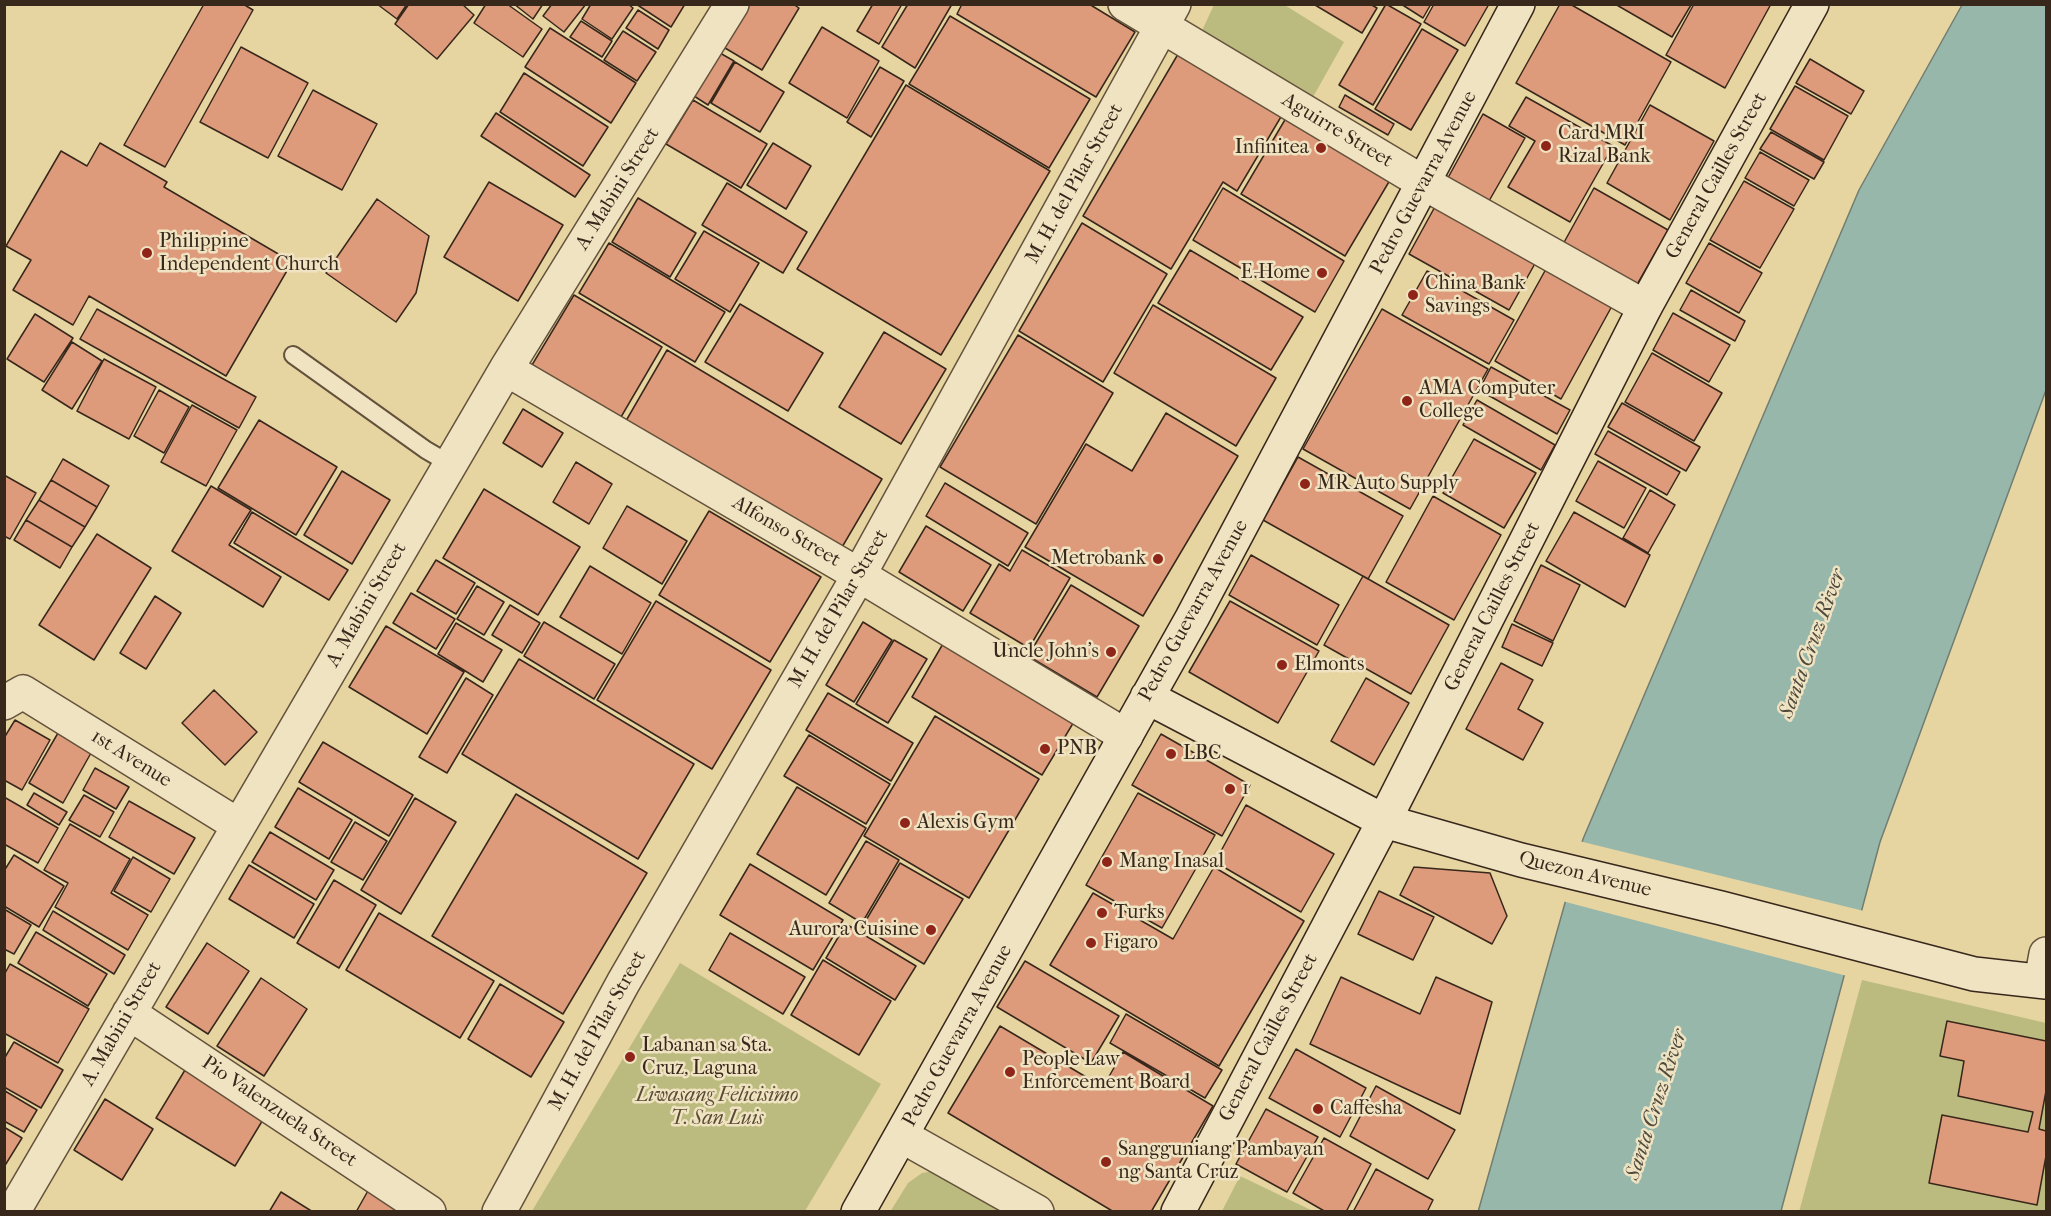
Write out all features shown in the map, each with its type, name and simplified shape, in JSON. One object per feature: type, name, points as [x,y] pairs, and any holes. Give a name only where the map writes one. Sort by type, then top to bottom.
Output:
[{"type":"street","name":"A. Mabini Street","points":[[13,1212],[506,369],[732,4]]},
{"type":"street","name":"Aguirre Street","points":[[1125,4],[1168,15],[1424,183],[1645,307]]},
{"type":"street","name":"Pedro Guevarra Avenue","points":[[858,1212],[1126,736],[1518,4]]},
{"type":"street","name":"General Cailles Street","points":[[1178,1212],[1384,821],[1645,307],[1812,4]]},
{"type":"street","name":"M. H. del Pilar Street","points":[[500,1212],[623,983],[859,575],[1168,15]]},
{"type":"street","name":"Alfonso Street","points":[[506,369],[859,575],[1126,736]]},
{"type":"street","name":"Quezon Avenue","points":[[1147,697],[1384,821],[1521,860],[1721,908],[1974,974],[2045,972]]},
{"type":"street","name":"1st Avenue","points":[[14,698],[238,825]]},
{"type":"street","name":"Pio Valenzuela Street","points":[[129,1012],[429,1212]]},
{"type":"street","points":[[902,1136],[1037,1212]]},
{"type":"lane","points":[[293,355],[426,450],[450,464]]},
{"type":"green space","points":[[1283,4],[1344,42],[1313,97],[1199,37],[1214,5]]},
{"type":"green space","name":"Liwasang Felicisimo T. San Luis","points":[[680,963],[881,1084],[805,1211],[532,1211]]},
{"type":"green space","points":[[1862,980],[2046,1023],[2046,1211],[1799,1212]]},
{"type":"green space","points":[[939,1170],[1011,1212],[890,1212],[908,1183],[922,1173]]},
{"type":"green space","points":[[1240,1176],[1313,1211],[1222,1211]]},
{"type":"water","name":"Santa Cruz River","points":[[1962,5],[2046,5],[2046,390],[1880,842],[1781,1211],[1478,1212],[1583,839],[1859,190]]},
{"type":"pier","points":[[1579,841],[1864,911],[1847,976],[1562,901]]},
{"type":"building","points":[[204,4],[243,4],[253,10],[165,167],[124,145]]},
{"type":"building","points":[[377,4],[407,4],[397,19]]},
{"type":"building","points":[[409,4],[462,4],[474,15],[437,59],[395,24]]},
{"type":"building","points":[[486,4],[507,4],[542,29],[523,57],[474,23]]},
{"type":"building","points":[[514,4],[543,4],[533,19]]},
{"type":"building","points":[[552,4],[586,4],[564,32],[543,16]]},
{"type":"building","points":[[591,4],[628,4],[633,8],[612,39],[582,19]]},
{"type":"building","points":[[636,4],[685,4],[671,27]]},
{"type":"building","points":[[744,4],[793,4],[799,8],[762,70],[720,45]]},
{"type":"building","points":[[873,4],[902,4],[879,44],[857,31]]},
{"type":"building","points":[[908,4],[952,4],[915,68],[882,47]]},
{"type":"building","points":[[962,4],[1089,4],[1135,32],[1096,97],[957,14]]},
{"type":"building","points":[[1370,4],[1377,8],[1362,33],[1315,5]]},
{"type":"building","points":[[1386,4],[1421,24],[1373,105],[1339,85]]},
{"type":"building","points":[[1401,4],[1431,4],[1423,18]]},
{"type":"building","points":[[1434,4],[1489,4],[1465,46],[1424,22]]},
{"type":"building","points":[[1560,4],[1570,4],[1671,62],[1625,145],[1516,83]]},
{"type":"building","points":[[1615,4],[1690,4],[1691,5],[1672,37]]},
{"type":"building","points":[[1694,4],[1771,4],[1725,88],[1666,55]]},
{"type":"building","points":[[638,10],[669,30],[658,49],[626,28]]},
{"type":"building","points":[[950,16],[1090,99],[1049,168],[909,84]]},
{"type":"building","points":[[581,21],[612,41],[602,57],[570,37]]},
{"type":"building","points":[[822,27],[879,61],[847,118],[789,83]]},
{"type":"building","points":[[550,28],[636,83],[611,123],[525,67]]},
{"type":"building","points":[[1422,29],[1458,50],[1411,130],[1375,109]]},
{"type":"building","points":[[623,31],[656,52],[637,81],[604,60]]},
{"type":"building","points":[[241,47],[308,83],[268,158],[200,122]]},
{"type":"building","points":[[1181,49],[1285,110],[1237,191],[1223,182],[1171,269],[1083,216]]},
{"type":"building","points":[[720,53],[734,61],[708,105],[694,96]]},
{"type":"building","points":[[1810,59],[1864,91],[1851,114],[1796,83]]},
{"type":"building","points":[[735,62],[784,92],[760,132],[711,103]]},
{"type":"building","points":[[880,67],[904,81],[871,137],[847,122]]},
{"type":"building","points":[[524,73],[608,127],[583,166],[500,112]]},
{"type":"building","points":[[906,85],[1050,171],[941,355],[797,269]]},
{"type":"building","points":[[1795,86],[1848,116],[1824,160],[1770,129]]},
{"type":"building","points":[[313,90],[377,124],[342,190],[278,156]]},
{"type":"building","points":[[1345,95],[1394,124],[1388,135],[1339,107]]},
{"type":"building","points":[[1526,97],[1613,146],[1570,222],[1508,187],[1535,141],[1509,126]]},
{"type":"building","points":[[693,100],[767,144],[741,188],[666,144]]},
{"type":"building","points":[[1650,105],[1714,141],[1670,220],[1607,183]]},
{"type":"building","points":[[496,113],[590,175],[575,197],[481,136]]},
{"type":"building","points":[[1289,113],[1393,175],[1345,256],[1241,194]]},
{"type":"building","points":[[1483,114],[1525,138],[1485,208],[1444,185]]},
{"type":"building","points":[[1771,132],[1824,162],[1814,179],[1760,149]]},
{"type":"building","name":"Philippine Independent Church","points":[[100,143],[167,182],[164,187],[292,262],[226,376],[89,296],[73,325],[13,290],[31,260],[6,246],[61,151],[87,166]]},
{"type":"building","points":[[773,143],[811,166],[786,209],[747,185]]},
{"type":"building","points":[[1760,152],[1809,180],[1794,206],[1745,178]]},
{"type":"building","points":[[1744,181],[1794,209],[1760,268],[1710,240]]},
{"type":"building","points":[[489,182],[563,225],[518,301],[444,257]]},
{"type":"building","points":[[727,183],[807,232],[783,273],[702,225]]},
{"type":"building","points":[[1223,188],[1344,261],[1315,312],[1193,240]]},
{"type":"building","points":[[1594,188],[1668,230],[1635,288],[1562,246]]},
{"type":"building","points":[[638,198],[696,233],[670,277],[612,242]]},
{"type":"building","points":[[377,199],[429,236],[416,293],[396,322],[326,273]]},
{"type":"building","points":[[1437,203],[1537,260],[1509,310],[1409,254]]},
{"type":"building","points":[[1082,223],[1167,274],[1103,382],[1019,331]]},
{"type":"building","points":[[704,231],[759,263],[730,312],[675,279]]},
{"type":"building","points":[[609,243],[725,312],[695,362],[579,293]]},
{"type":"building","points":[[1709,243],[1762,273],[1739,313],[1686,283]]},
{"type":"building","points":[[1190,250],[1303,317],[1271,370],[1158,303]]},
{"type":"building","points":[[1546,269],[1612,306],[1561,399],[1495,361]]},
{"type":"building","points":[[1427,271],[1514,320],[1489,364],[1402,315]]},
{"type":"building","points":[[1691,290],[1745,321],[1735,341],[1680,310]]},
{"type":"building","points":[[574,295],[662,347],[621,417],[532,365]]},
{"type":"building","points":[[740,304],[823,353],[788,411],[705,362]]},
{"type":"building","points":[[1153,305],[1276,378],[1236,446],[1114,373]]},
{"type":"building","points":[[97,309],[256,397],[239,428],[80,339]]},
{"type":"building","points":[[1382,309],[1488,369],[1410,509],[1303,449]]},
{"type":"building","points":[[1673,313],[1730,345],[1709,382],[1653,350]]},
{"type":"building","points":[[35,314],[73,338],[44,382],[7,359]]},
{"type":"building","points":[[884,332],[946,369],[901,444],[839,407]]},
{"type":"building","points":[[1018,335],[1113,393],[1036,524],[940,467]]},
{"type":"building","points":[[72,342],[102,361],[72,409],[42,390]]},
{"type":"building","points":[[667,350],[882,479],[838,554],[623,426]]},
{"type":"building","points":[[1652,353],[1722,393],[1694,441],[1625,402]]},
{"type":"building","points":[[104,359],[156,387],[129,439],[77,411]]},
{"type":"building","points":[[1491,367],[1570,410],[1557,434],[1479,390]]},
{"type":"building","points":[[159,390],[189,407],[164,453],[134,436]]},
{"type":"building","points":[[1477,400],[1555,445],[1541,470],[1463,425]]},
{"type":"building","points":[[1622,403],[1700,447],[1686,471],[1608,427]]},
{"type":"building","points":[[192,405],[237,430],[206,486],[161,462]]},
{"type":"building","points":[[523,409],[563,433],[542,467],[503,443]]},
{"type":"building","points":[[1166,413],[1238,456],[1143,616],[1025,547],[1086,444],[1132,471]]},
{"type":"building","points":[[259,420],[337,467],[296,535],[218,488]]},
{"type":"building","points":[[1608,431],[1680,472],[1667,495],[1595,454]]},
{"type":"building","points":[[1474,439],[1536,473],[1504,528],[1443,493]]},
{"type":"building","points":[[1298,457],[1403,516],[1368,579],[1263,520]]},
{"type":"building","points":[[63,459],[109,486],[97,507],[51,480]]},
{"type":"building","points":[[1598,461],[1646,488],[1624,528],[1576,501]]},
{"type":"building","points":[[576,462],[612,484],[589,524],[553,502]]},
{"type":"building","points":[[342,471],[390,500],[352,564],[304,535]]},
{"type":"building","points":[[4,475],[36,493],[10,539],[4,536]]},
{"type":"building","points":[[51,480],[97,507],[85,527],[39,500]]},
{"type":"building","points":[[945,483],[1028,533],[1008,566],[926,516]]},
{"type":"building","points":[[211,486],[251,510],[229,545],[281,577],[263,607],[172,551]]},
{"type":"building","points":[[484,489],[580,547],[538,615],[443,558]]},
{"type":"building","points":[[1650,490],[1675,505],[1648,553],[1623,538]]},
{"type":"building","points":[[1433,496],[1501,535],[1454,620],[1386,582]]},
{"type":"building","points":[[39,500],[85,527],[72,547],[26,520]]},
{"type":"building","points":[[627,506],[687,541],[662,584],[603,548]]},
{"type":"building","points":[[709,511],[821,577],[770,662],[659,595]]},
{"type":"building","points":[[252,512],[348,570],[329,600],[234,543]]},
{"type":"building","points":[[1574,512],[1650,555],[1625,607],[1546,561]]},
{"type":"building","points":[[26,520],[72,547],[60,568],[14,540]]},
{"type":"building","points":[[926,526],[991,565],[963,611],[899,572]]},
{"type":"building","points":[[97,534],[151,568],[94,660],[39,625]]},
{"type":"building","points":[[1022,550],[1070,578],[1029,648],[970,613],[999,564],[1010,571]]},
{"type":"building","points":[[1251,555],[1339,605],[1317,645],[1229,595]]},
{"type":"building","points":[[436,560],[475,583],[456,614],[417,591]]},
{"type":"building","points":[[1541,565],[1580,585],[1553,641],[1514,621]]},
{"type":"building","points":[[590,566],[651,603],[622,654],[560,617]]},
{"type":"building","points":[[1363,576],[1449,625],[1411,694],[1324,645]]},
{"type":"building","points":[[1071,585],[1139,626],[1097,697],[1028,656]]},
{"type":"building","points":[[477,586],[504,602],[484,635],[457,619]]},
{"type":"building","points":[[411,593],[455,619],[436,649],[393,623]]},
{"type":"building","points":[[155,596],[181,613],[146,669],[120,653]]},
{"type":"building","points":[[656,601],[771,670],[712,769],[597,700]]},
{"type":"building","points":[[1230,601],[1319,651],[1278,723],[1189,672]]},
{"type":"building","points":[[510,605],[540,623],[522,653],[492,635]]},
{"type":"building","points":[[544,622],[615,664],[594,699],[524,656]]},
{"type":"building","points":[[863,622],[892,640],[854,702],[826,685]]},
{"type":"building","points":[[456,623],[502,650],[483,682],[438,654]]},
{"type":"building","points":[[1512,624],[1553,643],[1542,666],[1502,647]]},
{"type":"building","points":[[386,626],[464,672],[427,734],[349,687]]},
{"type":"building","points":[[894,640],[927,659],[888,723],[856,704]]},
{"type":"building","points":[[944,642],[1075,720],[1042,775],[912,697]]},
{"type":"building","points":[[519,659],[694,764],[638,859],[462,754]]},
{"type":"building","points":[[1501,663],[1533,680],[1518,709],[1543,723],[1523,760],[1466,729]]},
{"type":"building","points":[[466,678],[493,695],[447,773],[419,757]]},
{"type":"building","points":[[1366,678],[1409,703],[1374,765],[1331,741]]},
{"type":"building","points":[[214,690],[257,732],[225,765],[182,723]]},
{"type":"building","points":[[828,693],[913,743],[891,781],[806,730]]},
{"type":"building","points":[[935,716],[1039,779],[969,898],[864,836]]},
{"type":"building","points":[[15,720],[50,740],[22,790],[4,780],[4,738]]},
{"type":"building","points":[[58,733],[91,753],[63,803],[29,783]]},
{"type":"building","points":[[1161,734],[1250,785],[1222,836],[1132,785]]},
{"type":"building","points":[[809,735],[890,784],[866,824],[784,776]]},
{"type":"building","points":[[323,742],[413,795],[389,836],[299,782]]},
{"type":"building","points":[[95,768],[129,787],[116,809],[83,790]]},
{"type":"building","points":[[797,787],[866,828],[826,895],[757,854]]},
{"type":"building","points":[[298,788],[352,820],[329,859],[275,827]]},
{"type":"building","points":[[34,793],[67,812],[59,825],[27,805]]},
{"type":"building","points":[[1138,793],[1215,835],[1162,928],[1086,885]]},
{"type":"building","points":[[516,794],[647,873],[563,1014],[432,936]]},
{"type":"building","points":[[84,795],[114,812],[100,837],[69,820]]},
{"type":"building","points":[[4,797],[58,828],[38,863],[4,844]]},
{"type":"building","points":[[415,798],[456,822],[401,914],[361,890]]},
{"type":"building","points":[[129,801],[195,838],[174,874],[109,837]]},
{"type":"building","points":[[1246,805],[1334,854],[1301,912],[1215,862]]},
{"type":"building","points":[[355,822],[387,841],[363,880],[331,862]]},
{"type":"building","points":[[70,824],[130,859],[111,893],[148,915],[128,950],[55,907],[68,883],[44,870]]},
{"type":"building","points":[[270,832],[334,870],[316,900],[252,862]]},
{"type":"building","points":[[866,841],[899,860],[862,923],[829,903]]},
{"type":"building","points":[[14,855],[64,886],[39,927],[4,906],[4,871]]},
{"type":"building","points":[[133,857],[170,879],[151,912],[114,891]]},
{"type":"building","points":[[900,863],[963,899],[924,964],[862,927]]},
{"type":"building","points":[[750,864],[843,920],[813,970],[720,915]]},
{"type":"building","points":[[249,865],[314,904],[294,938],[229,899]]},
{"type":"building","points":[[1214,867],[1304,921],[1219,1066],[1050,965],[1093,893],[1173,939]]},
{"type":"building","points":[[1414,867],[1490,873],[1507,916],[1492,944],[1400,895]]},
{"type":"building","points":[[334,880],[376,905],[339,968],[297,943]]},
{"type":"building","points":[[1379,891],[1434,917],[1413,960],[1358,934]]},
{"type":"building","points":[[4,909],[31,925],[14,954],[4,949]]},
{"type":"building","points":[[53,911],[125,955],[114,974],[43,930]]},
{"type":"building","points":[[379,913],[494,981],[460,1038],[346,970]]},
{"type":"building","points":[[846,924],[916,966],[895,1000],[826,958]]},
{"type":"building","points":[[36,932],[107,974],[88,1006],[18,963]]},
{"type":"building","points":[[730,933],[805,977],[783,1014],[709,970]]},
{"type":"building","points":[[207,943],[249,971],[208,1034],[166,1007]]},
{"type":"building","points":[[823,960],[891,1001],[859,1055],[791,1015]]},
{"type":"building","points":[[1025,961],[1119,1016],[1091,1063],[997,1007]]},
{"type":"building","points":[[10,964],[89,1009],[58,1063],[4,1033],[4,975]]},
{"type":"building","points":[[1341,977],[1420,1014],[1436,977],[1492,1002],[1460,1114],[1310,1044]]},
{"type":"building","points":[[261,978],[307,1009],[264,1076],[217,1046]]},
{"type":"building","points":[[500,984],[564,1022],[531,1077],[468,1039]]},
{"type":"building","points":[[1126,1014],[1222,1070],[1205,1098],[1110,1043]]},
{"type":"building","points":[[1947,1021],[2046,1041],[2046,1091],[2039,1129],[2046,1131],[2046,1156],[2037,1205],[1929,1183],[1942,1115],[2028,1132],[2033,1112],[1958,1096],[1964,1061],[1940,1056]]},
{"type":"building","name":"Sangguniang Pambayan ng Santa Cruz","points":[[1000,1026],[1103,1087],[1123,1052],[1213,1106],[1151,1212],[1114,1212],[948,1113]]},
{"type":"building","points":[[14,1042],[63,1070],[41,1108],[4,1087],[4,1059]]},
{"type":"building","points":[[1296,1049],[1366,1088],[1340,1137],[1269,1098]]},
{"type":"building","points":[[185,1070],[264,1118],[235,1166],[156,1118]]},
{"type":"building","points":[[1376,1086],[1455,1130],[1428,1179],[1350,1136]]},
{"type":"building","points":[[5,1091],[37,1110],[24,1132],[4,1121]]},
{"type":"building","points":[[105,1099],[153,1129],[122,1180],[74,1150]]},
{"type":"building","points":[[1266,1109],[1318,1137],[1287,1192],[1236,1164]]},
{"type":"building","points":[[4,1127],[22,1138],[4,1167]]},
{"type":"building","points":[[1324,1138],[1371,1164],[1346,1212],[1326,1212],[1293,1193]]},
{"type":"building","points":[[1376,1169],[1433,1200],[1427,1212],[1353,1212]]},
{"type":"building","points":[[369,1189],[405,1212],[356,1212]]},
{"type":"building","points":[[281,1192],[313,1212],[269,1212]]},
{"type":"place","name":"Card MRI Rizal Bank","points":[[1546,146]]},
{"type":"place","name":"Infinitea","points":[[1321,148]]},
{"type":"place","name":"Philippine Independent Church","points":[[147,253]]},
{"type":"place","name":"E-Home","points":[[1322,273]]},
{"type":"place","name":"China Bank Savings","points":[[1413,295]]},
{"type":"place","name":"AMA Computer College","points":[[1407,401]]},
{"type":"place","name":"MR Auto Supply","points":[[1305,484]]},
{"type":"place","name":"Metrobank","points":[[1158,559]]},
{"type":"place","name":"Uncle John's","points":[[1111,652]]},
{"type":"place","name":"Elmonts","points":[[1282,665]]},
{"type":"place","name":"PNB","points":[[1045,749]]},
{"type":"place","name":"LBC","points":[[1171,754]]},
{"type":"place","name":"1","points":[[1230,789]]},
{"type":"place","name":"Alexis Gym","points":[[905,823]]},
{"type":"place","name":"Mang Inasal","points":[[1107,862]]},
{"type":"place","name":"Turks","points":[[1102,913]]},
{"type":"place","name":"Aurora Cuisine","points":[[931,930]]},
{"type":"place","name":"Figaro","points":[[1091,943]]},
{"type":"place","name":"Labanan sa Sta. Cruz, Laguna","points":[[630,1057]]},
{"type":"place","name":"People Law Enforcement Board","points":[[1010,1072]]},
{"type":"place","name":"Caffesha","points":[[1318,1109]]},
{"type":"place","name":"Sangguniang Pambayan ng Santa Cruz","points":[[1106,1162]]}]
